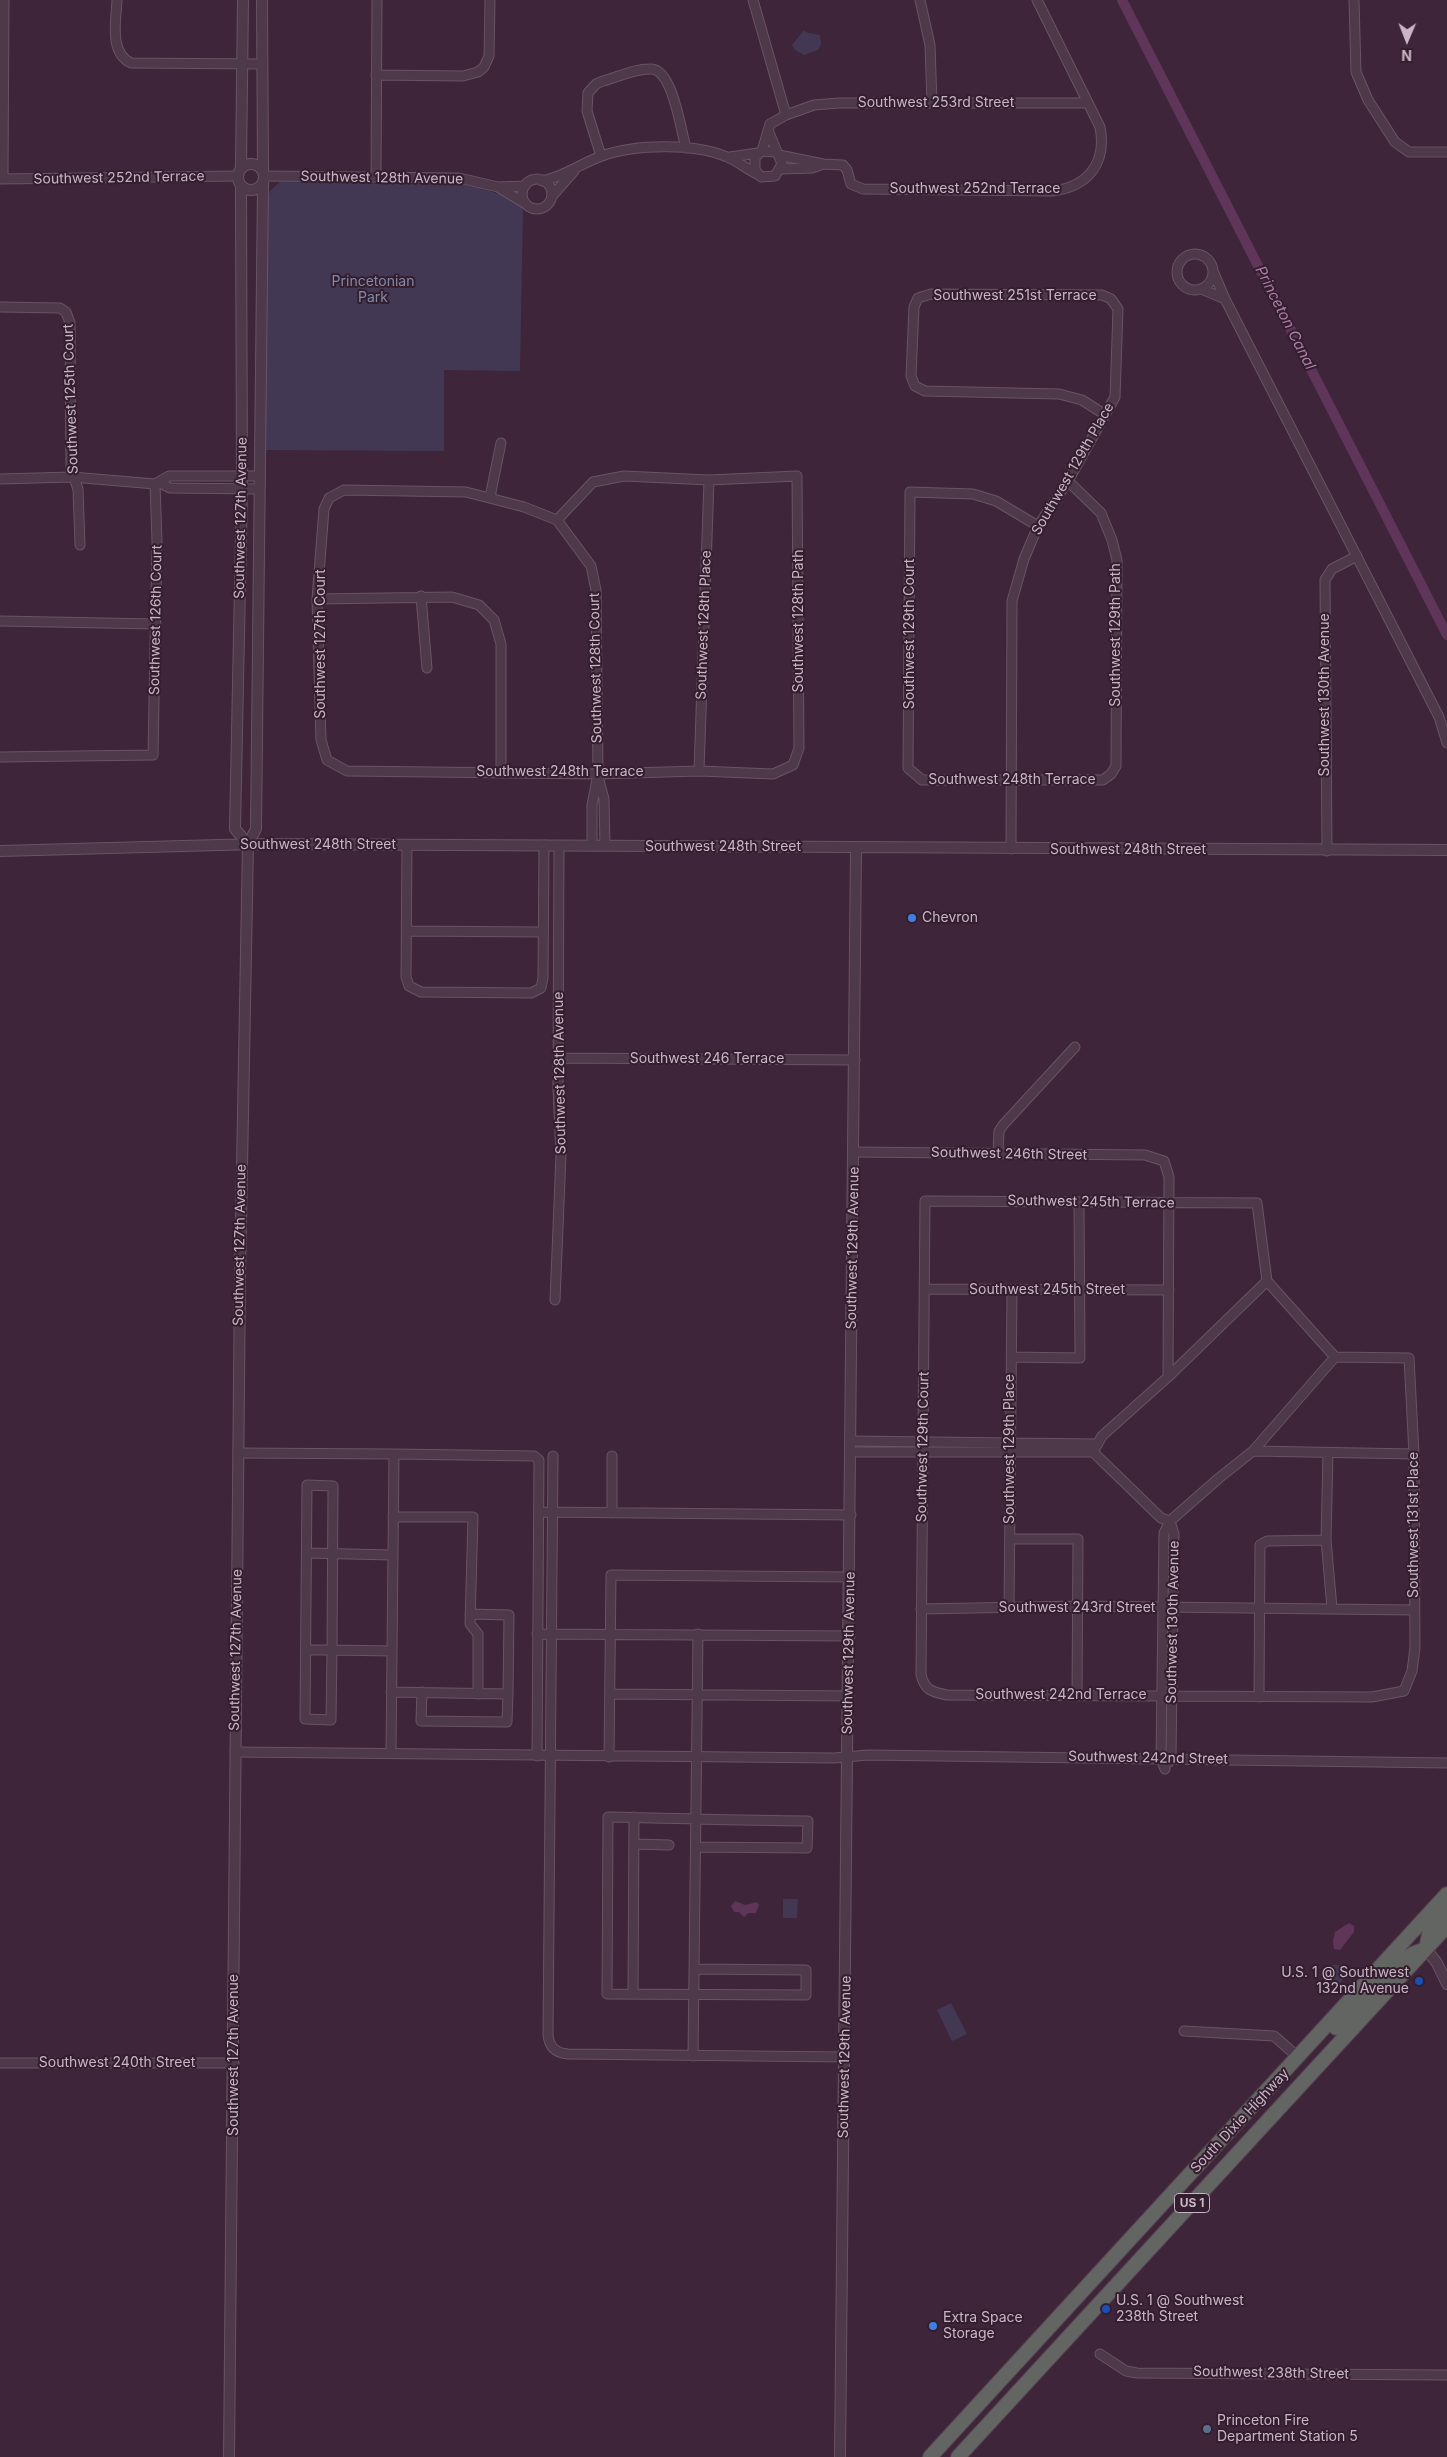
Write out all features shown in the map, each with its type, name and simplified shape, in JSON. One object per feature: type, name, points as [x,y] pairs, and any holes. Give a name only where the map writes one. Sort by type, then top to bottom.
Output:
[{"type":"highway","name":"South Dixie Highway","points":[[930,2457],[1447,1894]]},
{"type":"highway","points":[[1298,2057],[1343,2022],[1400,1960],[1416,1951],[1426,1950],[1430,1929],[1447,1909]]},
{"type":"highway","name":"South Dixie Highway","points":[[958,2457],[1447,1926]]},
{"type":"street","points":[[1,180],[4,0]]},
{"type":"street","points":[[116,0],[116,41],[121,56],[127,62],[138,64],[261,64]]},
{"type":"street","points":[[239,172],[254,164],[263,177],[252,190],[241,186],[239,172],[243,0]]},
{"type":"street","name":"Southwest 127th Avenue","points":[[229,2457],[238,1453],[248,844],[256,829],[263,177],[262,0]]},
{"type":"street","points":[[376,177],[377,0]]},
{"type":"street","points":[[376,75],[463,76],[474,74],[482,69],[489,56],[490,0]]},
{"type":"street","points":[[753,0],[786,114],[774,120],[768,130],[760,152],[754,161],[757,174]]},
{"type":"street","points":[[920,0],[930,45],[932,103]]},
{"type":"street","points":[[1037,0],[1088,103]]},
{"type":"street","points":[[1354,0],[1356,72],[1368,100],[1395,142],[1409,152],[1447,152]]},
{"type":"street","points":[[601,156],[587,111],[586,98],[590,89],[603,81],[651,69],[658,70],[669,83],[686,148]]},
{"type":"street","name":"Southwest 252nd Terrace","points":[[777,154],[823,164],[843,165],[851,184],[863,189],[1052,190],[1068,188],[1090,174],[1101,154],[1100,127],[1088,103]]},
{"type":"street","name":"Southwest 253rd Street","points":[[786,114],[803,108],[825,104],[1088,103]]},
{"type":"street","points":[[574,170],[552,196],[548,205],[541,209],[532,208],[526,204],[522,195],[525,186],[533,180],[542,181],[574,170],[601,156],[633,148],[686,148],[708,151],[730,157],[757,174],[771,178],[781,169],[781,159],[777,154],[768,130]]},
{"type":"street","points":[[730,157],[760,152],[777,154]]},
{"type":"street","name":"Southwest 252nd Terrace","points":[[781,169],[812,168],[823,164]]},
{"type":"street","name":"Southwest 252nd Terrace","points":[[1,180],[239,172]]},
{"type":"street","name":"Southwest 128th Avenue","points":[[263,177],[459,178],[498,187],[525,186]]},
{"type":"street","points":[[542,181],[550,187],[552,196]]},
{"type":"street","name":"Southwest 127th Avenue","points":[[241,186],[242,489],[235,829],[248,844]]},
{"type":"street","name":"Southwest 128th Avenue","points":[[498,187],[526,204]]},
{"type":"street","points":[[1225,299],[1201,289],[1191,289],[1182,285],[1177,272],[1180,262],[1192,254],[1202,256],[1210,262],[1225,299],[1439,717],[1447,743]]},
{"type":"street","points":[[1201,289],[1211,280],[1213,271]]},
{"type":"street","name":"Southwest 251st Terrace","points":[[1104,414],[1082,400],[1060,394],[924,391],[915,386],[911,376],[914,307],[918,298],[931,294],[1093,295],[1110,299]]},
{"type":"street","name":"Southwest 129th Place","points":[[1010,849],[1012,601],[1024,559],[1038,526],[1068,480],[1115,397],[1118,309],[1110,299]]},
{"type":"street","name":"Southwest 125th Court","points":[[0,307],[60,308],[66,312],[70,322],[72,477],[78,489],[80,545]]},
{"type":"street","points":[[241,331],[261,331]]},
{"type":"street","points":[[500,443],[490,497],[524,507],[557,520],[593,482],[624,476],[710,480]]},
{"type":"street","points":[[158,483],[169,476],[260,476]]},
{"type":"street","name":"Southwest 128th Path","points":[[710,480],[797,476],[799,748],[793,765]]},
{"type":"street","points":[[0,479],[72,477],[158,483],[170,488],[259,489]]},
{"type":"street","name":"Southwest 128th Place","points":[[699,771],[710,480]]},
{"type":"street","name":"Southwest 129th Path","points":[[1068,480],[1101,513],[1112,540],[1117,560],[1116,766],[1112,774]]},
{"type":"street","name":"Southwest 126th Court","points":[[0,757],[153,756],[158,483]]},
{"type":"street","name":"Southwest 127th Court","points":[[328,760],[321,740],[317,600],[324,509],[329,498],[344,490],[466,492],[490,497]]},
{"type":"street","name":"Southwest 129th Court","points":[[913,774],[908,768],[910,492],[972,494],[996,501],[1038,526]]},
{"type":"street","name":"Southwest 128th Court","points":[[557,520],[591,566],[596,590],[598,774],[592,805],[592,846]]},
{"type":"street","name":"Southwest 130th Avenue","points":[[1327,851],[1325,580],[1332,569],[1357,556]]},
{"type":"street","points":[[421,596],[427,668]]},
{"type":"street","points":[[317,600],[421,596],[452,597],[479,606],[494,620],[501,644],[501,772]]},
{"type":"street","points":[[0,621],[156,624]]},
{"type":"street","name":"Southwest 248th Terrace","points":[[328,760],[347,771],[598,774],[699,771],[773,774],[793,765]]},
{"type":"street","name":"Southwest 128th Court","points":[[598,774],[604,798],[605,846]]},
{"type":"street","name":"Southwest 248th Terrace","points":[[913,774],[922,780],[1103,780],[1112,774]]},
{"type":"street","name":"Southwest 248th Street","points":[[0,851],[248,844],[1327,851],[1447,850]]},
{"type":"street","points":[[407,845],[406,977],[412,989],[421,992],[531,993],[539,990],[543,978],[544,845]]},
{"type":"street","name":"Southwest 128th Avenue","points":[[555,1300],[561,1155],[558,1058],[559,846]]},
{"type":"street","name":"Southwest 129th Avenue","points":[[840,2457],[850,1636],[856,848]]},
{"type":"street","points":[[406,931],[543,932]]},
{"type":"street","points":[[998,1154],[999,1131],[1003,1125],[1075,1047]]},
{"type":"street","name":"Southwest 246 Terrace","points":[[558,1058],[855,1060]]},
{"type":"street","name":"Southwest 246th Street","points":[[854,1152],[1145,1156],[1164,1161],[1168,1171],[1169,1203]]},
{"type":"street","name":"Southwest 129th Court","points":[[925,1201],[921,1674],[925,1687],[928,1690]]},
{"type":"street","name":"Southwest 245th Terrace","points":[[925,1201],[1257,1203],[1267,1281]]},
{"type":"street","points":[[1011,1356],[1080,1358],[1079,1202]]},
{"type":"street","points":[[1168,1377],[1169,1203]]},
{"type":"street","points":[[851,1447],[1094,1448],[1267,1281],[1335,1357],[1253,1451],[1170,1521],[1161,1518],[1094,1448]]},
{"type":"street","name":"Southwest 245th Street","points":[[924,1289],[1169,1290]]},
{"type":"street","name":"Southwest 129th Place","points":[[1009,1607],[1012,1290]]},
{"type":"street","name":"Southwest 131st Place","points":[[1335,1357],[1409,1358],[1414,1454],[1414,1659],[1410,1678],[1404,1691]]},
{"type":"street","points":[[1253,1451],[1414,1454]]},
{"type":"street","points":[[238,1453],[534,1456],[538,1460],[536,1756]]},
{"type":"street","points":[[1328,1453],[1326,1540],[1332,1608]]},
{"type":"street","points":[[391,1753],[394,1454]]},
{"type":"street","points":[[553,1456],[548,2034],[550,2043],[555,2050],[568,2054],[845,2057]]},
{"type":"street","points":[[612,1456],[612,1513]]},
{"type":"street","points":[[308,1486],[333,1486],[331,1720],[306,1719],[307,1553],[308,1486]]},
{"type":"street","points":[[539,1512],[851,1515]]},
{"type":"street","points":[[392,1517],[473,1518],[470,1624],[478,1634],[478,1694]]},
{"type":"street","name":"Southwest 130th Avenue","points":[[1166,1758],[1161,1696],[1164,1533],[1170,1521]]},
{"type":"street","name":"Southwest 130th Avenue","points":[[1166,1758],[1172,1696],[1174,1534],[1170,1521]]},
{"type":"street","points":[[1010,1539],[1078,1539],[1077,1696]]},
{"type":"street","points":[[1259,1697],[1260,1608],[1258,1554],[1262,1542],[1326,1540]]},
{"type":"street","points":[[307,1553],[392,1555]]},
{"type":"street","points":[[609,1756],[611,1575],[850,1577]]},
{"type":"street","name":"Southwest 243rd Street","points":[[921,1608],[1078,1606],[1414,1610]]},
{"type":"street","points":[[422,1692],[421,1721],[507,1722],[509,1615],[470,1614]]},
{"type":"street","points":[[537,1634],[850,1636]]},
{"type":"street","points":[[693,2056],[698,1634]]},
{"type":"street","points":[[306,1650],[392,1651]]},
{"type":"street","name":"Southwest 242nd Terrace","points":[[928,1690],[947,1695],[1259,1697],[1372,1697],[1404,1691]]},
{"type":"street","points":[[391,1692],[508,1694]]},
{"type":"street","points":[[610,1694],[849,1696]]},
{"type":"street","name":"Southwest 242nd Street","points":[[235,1752],[536,1756],[1166,1758],[1447,1763]]},
{"type":"street","points":[[694,1969],[806,1970],[806,1995],[606,1994],[608,1817],[808,1821],[807,1848],[696,1847]]},
{"type":"street","points":[[633,1994],[634,1818]]},
{"type":"street","points":[[634,1844],[669,1845]]},
{"type":"street","points":[[1426,1950],[1437,1963],[1447,1984]]},
{"type":"street","points":[[1184,2032],[1274,2036],[1298,2057]]},
{"type":"street","name":"Southwest 240th Street","points":[[0,2063],[234,2063]]},
{"type":"street","name":"Southwest 238th Street","points":[[1100,2354],[1126,2371],[1137,2373],[1447,2375]]},
{"type":"green space","points":[[804,30],[808,33],[820,35],[821,44],[818,50],[804,55],[795,50],[792,45]]},
{"type":"green space","name":"Princetonian Park","points":[[280,182],[466,185],[503,196],[523,208],[520,371],[444,370],[444,451],[264,450],[267,203],[270,191]]},
{"type":"green space","points":[[783,1899],[798,1899],[797,1918],[783,1918]]},
{"type":"green space","points":[[1328,1965],[1340,1965],[1349,1973],[1334,1990],[1328,1982]]},
{"type":"green space","points":[[951,2003],[967,2034],[952,2041],[937,2010]]},
{"type":"shaded area","points":[[735,1901],[745,1905],[757,1902],[759,1905],[756,1913],[748,1913],[744,1917],[739,1912],[734,1912],[731,1906]]},
{"type":"shaded area","points":[[1349,1923],[1354,1926],[1354,1932],[1340,1950],[1334,1949],[1335,1932]]},
{"type":"waterway","name":"Princeton Canal","points":[[1122,0],[1447,635]]},
{"type":"place","name":"Chevron","points":[[912,918]]},
{"type":"place","name":"U.S. 1 @ Southwest 132nd Avenue","points":[[1419,1981]]},
{"type":"place","name":"U.S. 1 @ Southwest 238th Street","points":[[1106,2309]]},
{"type":"place","name":"Extra Space Storage","points":[[933,2326]]},
{"type":"place","name":"Princeton Fire Department Station 5","points":[[1207,2429]]}]
